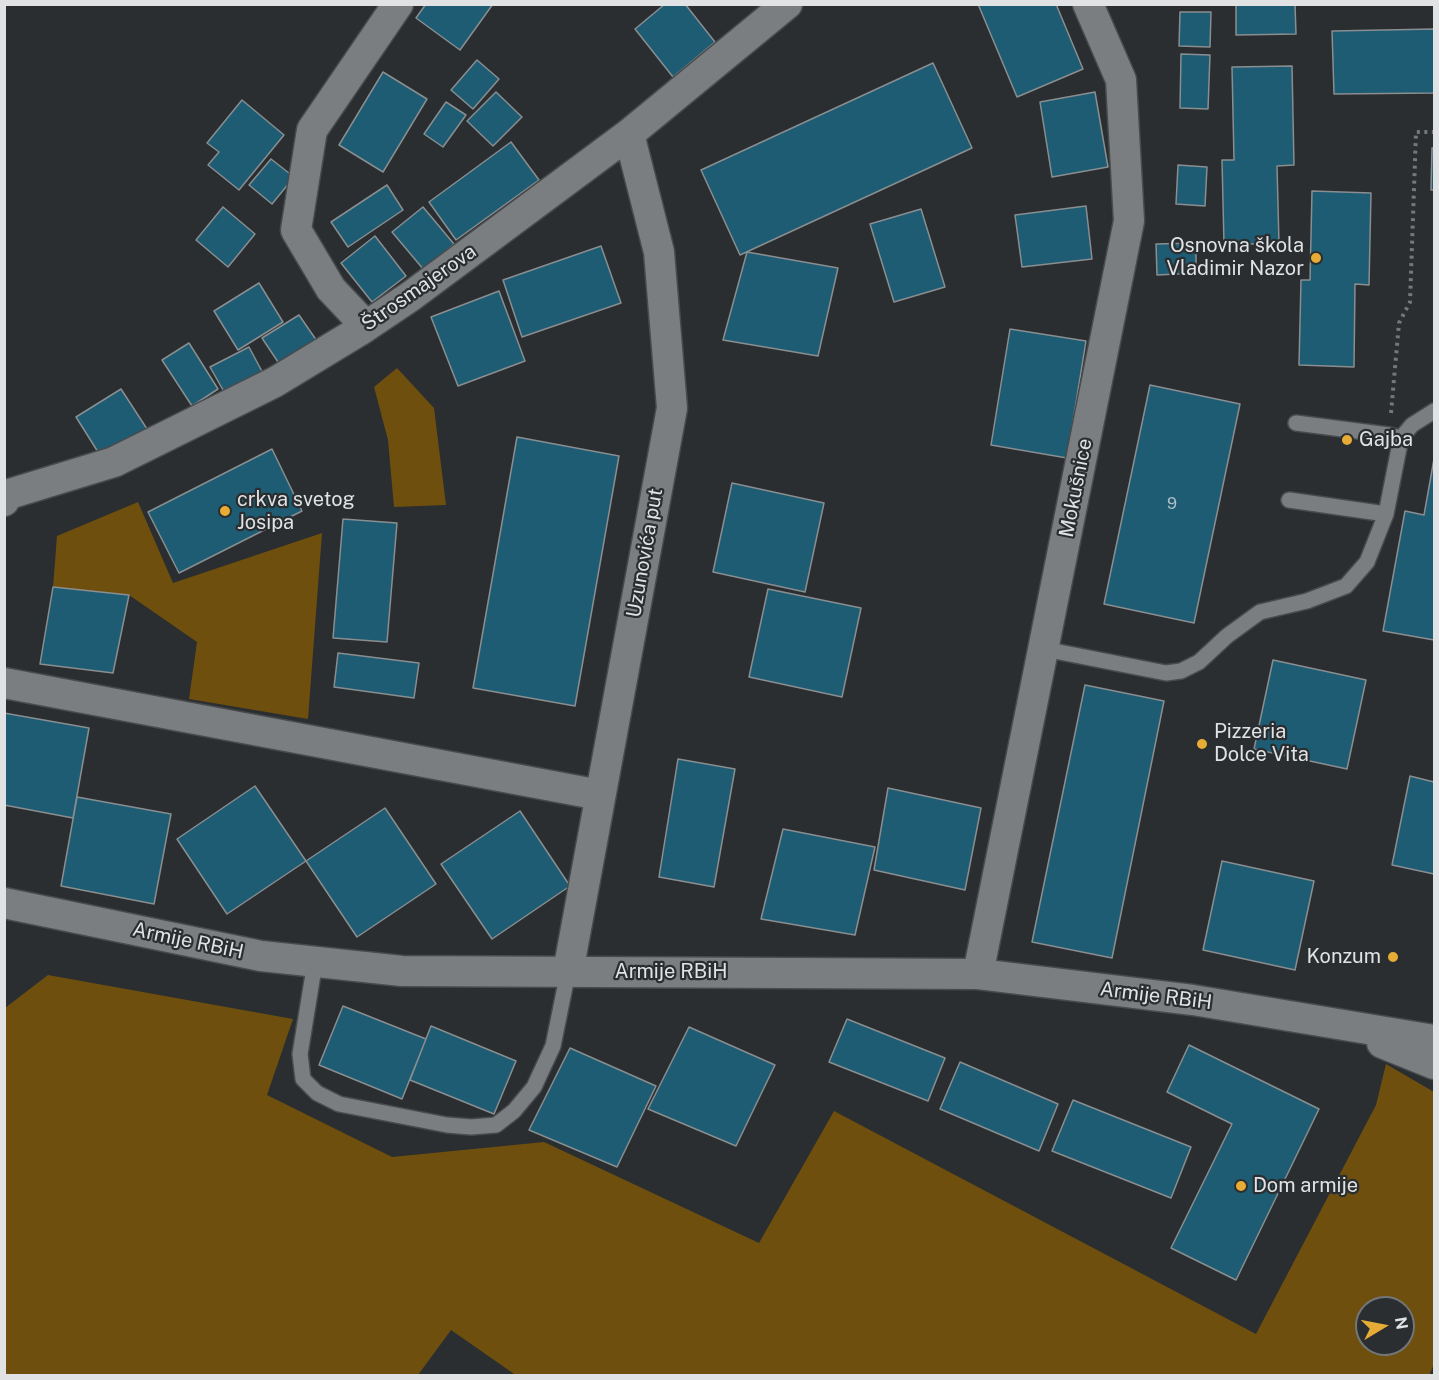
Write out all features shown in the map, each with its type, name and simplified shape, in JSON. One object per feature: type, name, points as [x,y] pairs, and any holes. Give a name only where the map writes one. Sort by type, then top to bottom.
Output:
[{"type":"street","points":[[366,326],[331,289],[296,230],[312,130],[398,4]]},
{"type":"street","name":"Štrosmajerova","points":[[5,496],[114,462],[275,382],[366,326],[411,296],[629,134],[787,4]]},
{"type":"street","name":"Mokušnice","points":[[978,974],[1130,221],[1120,80],[1088,4]]},
{"type":"street","name":"Uzunovića put","points":[[568,972],[672,408],[659,252],[629,134]]},
{"type":"street","points":[[4,683],[600,795]]},
{"type":"street","name":"Armije RBiH","points":[[4,903],[261,956],[315,962],[402,970],[978,974],[1193,1000],[1434,1040]]},
{"type":"street","name":"Armije RBiH","points":[[1341,1024],[1434,1064]]},
{"type":"lane","points":[[1296,423],[1395,437],[1434,411]]},
{"type":"lane","points":[[1044,649],[1166,673],[1181,671],[1198,663],[1227,636],[1260,612],[1307,601],[1346,586],[1367,562],[1386,514],[1395,437]]},
{"type":"lane","points":[[1289,500],[1386,514]]},
{"type":"lane","points":[[315,962],[300,1054],[303,1079],[317,1093],[339,1104],[447,1125],[471,1127],[496,1125],[514,1112],[534,1087],[553,1046],[568,972]]},
{"type":"path","points":[[1395,437],[1399,323],[1410,302],[1416,132],[1434,132]]},
{"type":"shaded area","points":[[397,368],[434,408],[446,505],[394,507],[388,440],[374,387]]},
{"type":"shaded area","points":[[138,502],[173,583],[322,533],[308,719],[189,699],[197,642],[129,595],[53,587],[57,536]]},
{"type":"shaded area","points":[[48,975],[293,1019],[267,1095],[392,1157],[544,1142],[759,1243],[834,1111],[1256,1334],[1376,1105],[1386,1064],[1434,1092],[1434,1364],[1429,1376],[517,1376],[451,1330],[418,1375],[5,1375],[5,1008]]},
{"type":"building","points":[[426,4],[493,4],[460,50],[416,18]]},
{"type":"building","points":[[665,4],[685,4],[715,42],[673,77],[635,29]]},
{"type":"building","points":[[978,4],[1056,4],[1083,69],[1017,97]]},
{"type":"building","points":[[1236,4],[1295,4],[1296,34],[1236,35]]},
{"type":"building","points":[[1180,12],[1211,12],[1210,47],[1179,46]]},
{"type":"building","points":[[1434,29],[1434,93],[1334,94],[1332,31]]},
{"type":"building","points":[[1181,54],[1210,55],[1208,109],[1180,108]]},
{"type":"building","points":[[477,60],[499,79],[473,109],[451,90]]},
{"type":"building","points":[[933,63],[972,148],[740,255],[701,170]]},
{"type":"building","points":[[1292,66],[1294,165],[1277,166],[1279,243],[1224,245],[1222,160],[1234,160],[1232,67]]},
{"type":"building","points":[[383,72],[427,99],[383,172],[339,145]]},
{"type":"building","points":[[496,92],[522,117],[493,146],[467,121]]},
{"type":"building","points":[[1095,92],[1108,167],[1052,177],[1040,102]]},
{"type":"building","points":[[242,100],[284,135],[239,190],[208,165],[219,152],[207,143]]},
{"type":"building","points":[[446,102],[466,115],[443,147],[424,134]]},
{"type":"building","points":[[511,142],[539,180],[456,240],[429,202]]},
{"type":"building","points":[[1432,148],[1434,148],[1434,190],[1431,190]]},
{"type":"building","points":[[271,159],[294,177],[272,204],[249,185]]},
{"type":"building","points":[[1178,165],[1207,167],[1205,206],[1176,204]]},
{"type":"building","points":[[387,185],[403,210],[348,247],[331,222]]},
{"type":"building","points":[[1312,191],[1371,193],[1369,285],[1355,284],[1354,367],[1299,365],[1301,280],[1310,280]]},
{"type":"building","points":[[1086,206],[1092,259],[1022,267],[1015,215]]},
{"type":"building","points":[[223,207],[255,234],[228,267],[196,240]]},
{"type":"building","points":[[423,207],[454,244],[424,270],[392,232]]},
{"type":"building","points":[[921,209],[945,287],[894,302],[870,224]]},
{"type":"building","points":[[375,236],[406,276],[372,302],[341,263]]},
{"type":"building","points":[[1196,243],[1196,273],[1157,275],[1156,244]]},
{"type":"building","points":[[601,246],[621,303],[522,337],[503,280]]},
{"type":"building","points":[[747,252],[838,268],[818,356],[723,340]]},
{"type":"building","points":[[259,283],[283,322],[238,350],[214,311]]},
{"type":"building","points":[[499,291],[525,361],[458,386],[431,317]]},
{"type":"building","points":[[299,315],[319,344],[282,368],[262,338]]},
{"type":"building","points":[[1010,329],[1086,341],[1067,458],[991,445]]},
{"type":"building","points":[[189,343],[218,389],[192,406],[162,360]]},
{"type":"building","points":[[249,347],[265,377],[227,397],[210,367]]},
{"type":"building","points":[[1150,385],[1240,404],[1194,623],[1104,604]]},
{"type":"building","points":[[121,389],[149,432],[103,460],[76,417]]},
{"type":"building","points":[[517,437],[619,456],[575,706],[473,688]]},
{"type":"building","name":"crkva svetog Josipa","points":[[272,449],[302,511],[179,573],[148,512]]},
{"type":"building","points":[[1434,459],[1434,640],[1383,631],[1405,511],[1424,515]]},
{"type":"building","points":[[732,483],[824,503],[805,592],[713,572]]},
{"type":"building","points":[[343,519],[397,523],[387,642],[333,638]]},
{"type":"building","points":[[53,587],[129,595],[113,673],[40,664]]},
{"type":"building","points":[[768,589],[861,608],[842,697],[749,677]]},
{"type":"building","points":[[338,653],[419,663],[414,698],[334,687]]},
{"type":"building","points":[[1273,660],[1366,680],[1347,769],[1254,749]]},
{"type":"building","points":[[1085,685],[1164,701],[1112,958],[1032,942]]},
{"type":"building","points":[[4,713],[89,728],[73,818],[4,805]]},
{"type":"building","points":[[678,759],[735,769],[714,887],[659,877]]},
{"type":"building","points":[[1410,776],[1434,782],[1434,874],[1392,865]]},
{"type":"building","points":[[255,786],[306,861],[227,914],[177,839]]},
{"type":"building","points":[[888,788],[981,808],[965,890],[874,870]]},
{"type":"building","points":[[77,797],[171,814],[154,904],[61,886]]},
{"type":"building","points":[[385,808],[436,884],[357,937],[306,861]]},
{"type":"building","points":[[520,811],[570,886],[492,939],[441,864]]},
{"type":"building","points":[[783,829],[875,847],[855,935],[761,919]]},
{"type":"building","points":[[1222,861],[1314,881],[1295,970],[1203,950]]},
{"type":"building","points":[[343,1006],[426,1039],[402,1099],[319,1065]]},
{"type":"building","points":[[847,1019],[945,1058],[928,1101],[829,1062]]},
{"type":"building","points":[[431,1026],[516,1061],[494,1114],[410,1080]]},
{"type":"building","points":[[689,1027],[775,1065],[736,1146],[648,1109]]},
{"type":"building","name":"Dom armije","points":[[1189,1045],[1319,1109],[1236,1280],[1171,1248],[1232,1124],[1167,1092]]},
{"type":"building","points":[[570,1048],[656,1086],[617,1167],[529,1130]]},
{"type":"building","points":[[960,1062],[1058,1104],[1039,1151],[940,1109]]},
{"type":"building","points":[[1073,1100],[1191,1147],[1171,1198],[1052,1151]]},
{"type":"place","name":"Osnovna škola Vladimir Nazor","points":[[1316,258]]},
{"type":"place","name":"Gajba","points":[[1347,440]]},
{"type":"place","name":"crkva svetog Josipa","points":[[225,511]]},
{"type":"place","name":"Pizzeria Dolce Vita","points":[[1202,744]]},
{"type":"place","name":"Konzum","points":[[1393,957]]},
{"type":"place","name":"Dom armije","points":[[1241,1186]]}]
